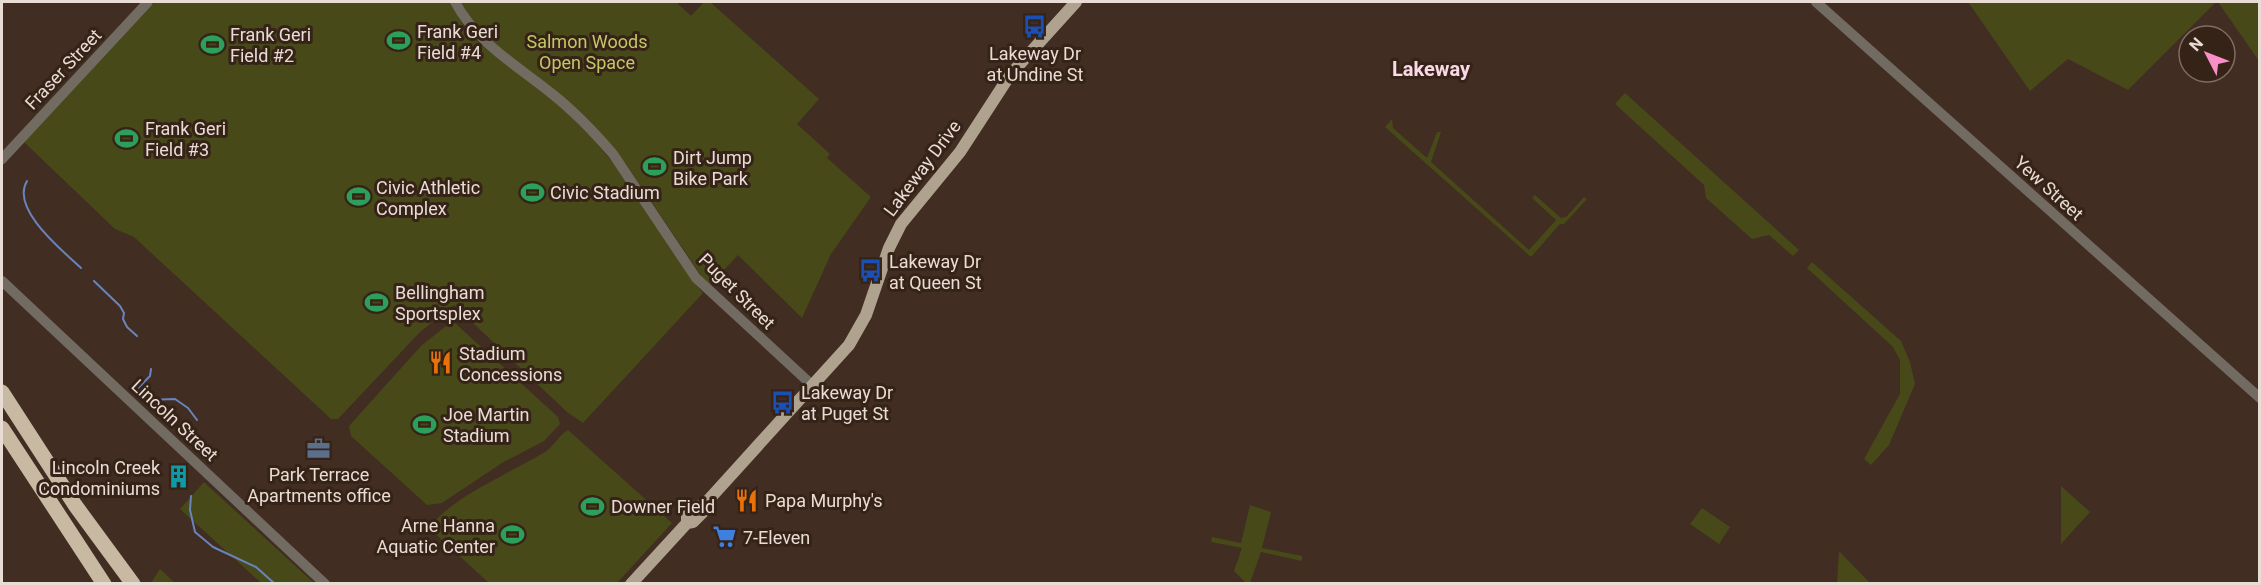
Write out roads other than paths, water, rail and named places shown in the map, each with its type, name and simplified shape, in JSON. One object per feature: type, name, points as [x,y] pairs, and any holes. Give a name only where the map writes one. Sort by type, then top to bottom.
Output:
[{"type":"highway","points":[[2,392],[75,505],[133,584]]},
{"type":"highway","points":[[2,428],[104,584]]},
{"type":"highway","points":[[104,546],[128,584]]},
{"type":"main road","name":"Lakeway Drive","points":[[631,584],[687,523],[687,516],[696,506],[703,506],[849,345],[861,327],[889,248],[901,224],[960,152],[1010,75],[1076,2]]},
{"type":"street","name":"Fraser Street","points":[[2,159],[148,2]]},
{"type":"street","name":"Puget Street","points":[[455,2],[471,27],[483,40],[561,100],[600,140],[702,285],[813,386]]},
{"type":"street","name":"Yew Street","points":[[1816,2],[2259,398]]},
{"type":"street","name":"Lincoln Street","points":[[2,281],[325,584]]},
{"type":"waterway","points":[[27,181],[24,192],[26,204],[32,216],[41,229],[81,268]]},
{"type":"waterway","points":[[94,281],[120,306],[127,327],[137,336]]},
{"type":"waterway","points":[[136,390],[150,376],[151,369]]},
{"type":"waterway","points":[[146,400],[175,399],[188,408],[197,420]]},
{"type":"waterway","points":[[191,496],[190,510],[195,532],[213,547],[256,567],[275,584]]},
{"type":"place","name":"Lakeway Dr at Undine St","points":[[1035,27]]},
{"type":"place","name":"Frank Geri Field #4","points":[[399,41]]},
{"type":"place","name":"Frank Geri Field #2","points":[[212,44]]},
{"type":"place","name":"Frank Geri Field #3","points":[[127,138]]},
{"type":"place","name":"Dirt Jump Bike Park","points":[[655,167]]},
{"type":"place","name":"Civic Stadium","points":[[532,192]]},
{"type":"place","name":"Civic Athletic Complex","points":[[358,197]]},
{"type":"place","name":"Lakeway Dr at Queen St","points":[[871,271]]},
{"type":"place","name":"Bellingham Sportsplex","points":[[377,302]]},
{"type":"place","name":"Stadium Concessions","points":[[441,363]]},
{"type":"place","name":"Lakeway Dr at Puget St","points":[[783,402]]},
{"type":"place","name":"Joe Martin Stadium","points":[[425,424]]},
{"type":"place","name":"Park Terrace Apartments office","points":[[319,448]]},
{"type":"place","name":"Lincoln Creek Condominiums","points":[[178,477]]},
{"type":"place","name":"Papa Murphy's","points":[[747,500]]},
{"type":"place","name":"Downer Field","points":[[593,506]]},
{"type":"place","name":"Arne Hanna Aquatic Center","points":[[513,535]]},
{"type":"place","name":"7-Eleven","points":[[725,537]]},
{"type":"district","name":"Lakeway","points":[[1431,69]]},
{"type":"park label","name":"Salmon Woods Open Space","points":[[587,51]]}]
